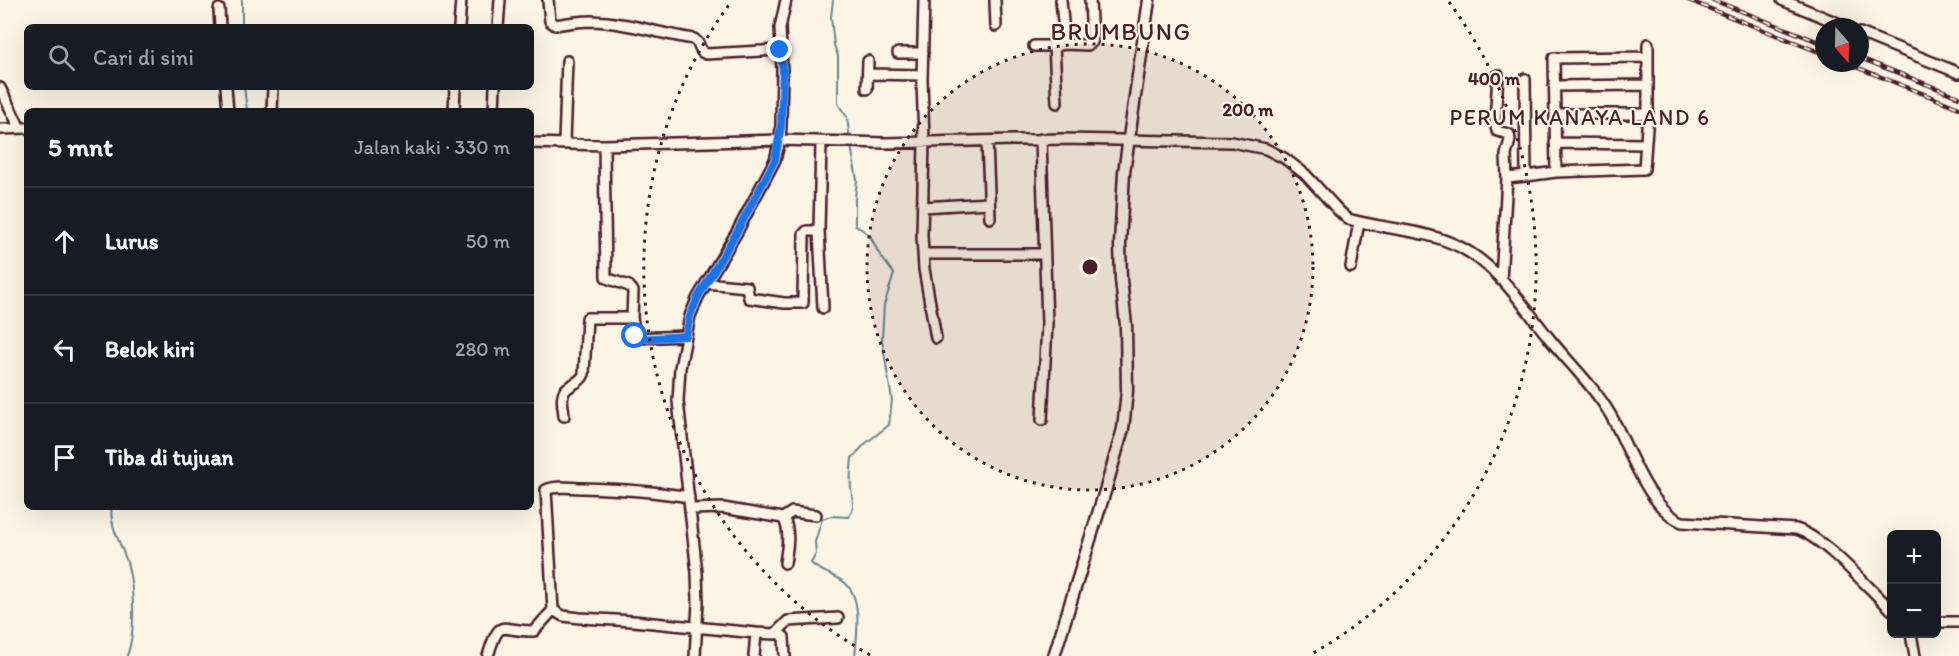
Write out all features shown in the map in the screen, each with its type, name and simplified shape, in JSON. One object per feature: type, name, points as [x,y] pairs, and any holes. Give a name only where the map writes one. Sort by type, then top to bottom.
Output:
[{"type":"street","points":[[459,24],[461,0]]},
{"type":"street","points":[[498,24],[500,0]]},
{"type":"street","points":[[548,0],[550,21],[555,25],[591,21],[632,25],[694,39],[698,42],[702,52],[706,54],[780,50]]},
{"type":"street","points":[[695,656],[697,573],[678,401],[680,368],[694,305],[775,160],[780,140],[783,70],[780,28],[786,0]]},
{"type":"street","points":[[924,0],[923,254],[936,338]]},
{"type":"street","points":[[995,0],[996,26]]},
{"type":"street","points":[[1061,0],[1065,44]]},
{"type":"street","points":[[1034,46],[1088,45],[1092,42],[1090,0]]},
{"type":"street","points":[[1054,656],[1107,488],[1122,429],[1127,391],[1126,325],[1120,244],[1124,172],[1149,0]]},
{"type":"street","points":[[1782,0],[1825,18]]},
{"type":"street","points":[[219,9],[220,24]]},
{"type":"street","points":[[1869,37],[1959,73]]},
{"type":"street","points":[[1507,178],[1556,172],[1643,171],[1648,114],[1648,44]]},
{"type":"street","points":[[1054,46],[1057,103]]},
{"type":"street","points":[[898,53],[922,53]]},
{"type":"street","points":[[1556,172],[1554,59],[1556,57],[1648,57]]},
{"type":"street","points":[[564,142],[567,61]]},
{"type":"street","points":[[867,89],[868,61]]},
{"type":"street","points":[[868,74],[922,75]]},
{"type":"street","points":[[1498,75],[1495,123],[1497,131],[1509,134],[1510,140],[1506,155],[1507,178],[1501,280]]},
{"type":"street","points":[[1525,79],[1526,176]]},
{"type":"street","points":[[1554,86],[1647,85]]},
{"type":"street","points":[[0,87],[24,128],[0,129]]},
{"type":"street","points":[[226,90],[228,108]]},
{"type":"street","points":[[272,108],[273,90]]},
{"type":"street","points":[[454,108],[455,90]]},
{"type":"street","points":[[494,108],[495,90]]},
{"type":"street","points":[[1555,114],[1648,114]]},
{"type":"street","points":[[1041,139],[1047,324],[1042,420]]},
{"type":"street","points":[[534,143],[564,142],[604,145],[780,140],[851,142],[1041,139],[1232,142],[1266,149],[1284,158],[1305,174],[1348,219],[1425,233],[1462,248],[1487,266],[1609,412],[1637,470],[1653,496],[1673,517],[1682,522],[1796,529],[1809,533],[1887,605]]},
{"type":"street","points":[[987,141],[990,218]]},
{"type":"street","points":[[821,142],[819,231],[823,308]]},
{"type":"street","points":[[1555,143],[1645,144]]},
{"type":"street","points":[[604,145],[605,273],[609,279],[631,288],[632,318],[635,336],[638,339],[686,336]]},
{"type":"street","points":[[923,207],[989,203]]},
{"type":"street","points":[[1352,267],[1359,222]]},
{"type":"street","points":[[706,283],[747,287],[749,298],[803,303],[804,234],[808,231],[819,231]]},
{"type":"street","points":[[923,254],[1044,254]]},
{"type":"street","points":[[564,416],[564,392],[580,381],[584,374],[586,318],[632,318]]},
{"type":"street","points":[[488,656],[494,635],[498,630],[506,627],[534,631],[553,610],[546,490],[548,488],[652,491],[689,497]]},
{"type":"street","points":[[691,509],[723,508],[783,518],[792,512],[816,515]]},
{"type":"street","points":[[783,518],[786,520],[787,530],[785,563]]},
{"type":"street","points":[[553,610],[563,616],[580,618],[773,634],[788,621],[838,618]]},
{"type":"street","points":[[1941,622],[1959,622]]},
{"type":"street","points":[[777,632],[784,637],[785,656]]},
{"type":"street","points":[[754,656],[756,633]]},
{"type":"street","points":[[1912,638],[1915,656]]},
{"type":"waterway","points":[[242,0],[242,24]]},
{"type":"waterway","points":[[833,0],[831,17],[834,45],[838,56],[838,104],[847,117],[850,140]]},
{"type":"waterway","points":[[244,90],[247,108]]},
{"type":"waterway","points":[[851,146],[857,180],[855,225],[870,235],[878,252],[894,274],[884,305],[882,340],[892,400],[889,425],[866,443],[852,458],[852,510],[848,517],[831,516],[822,519],[815,542],[816,554],[811,563],[844,582],[854,597],[857,617],[855,656]]},
{"type":"waterway","points":[[112,510],[112,522],[126,559],[132,587],[133,624],[127,656]]},
{"type":"railway","points":[[1688,0],[1815,50]]},
{"type":"railway","points":[[1713,0],[1815,40]]},
{"type":"railway","points":[[1869,62],[1959,97]]},
{"type":"railway","points":[[1869,72],[1959,108]]},
{"type":"district","name":"BRUMBUNG","points":[[1121,31]]},
{"type":"district","name":"PERUM KANAYA LAND 6","points":[[1580,117]]},
{"type":"route","points":[[635,336],[638,339],[686,336],[690,316],[698,297],[737,232],[775,160],[781,126],[783,70],[780,50]]}]
